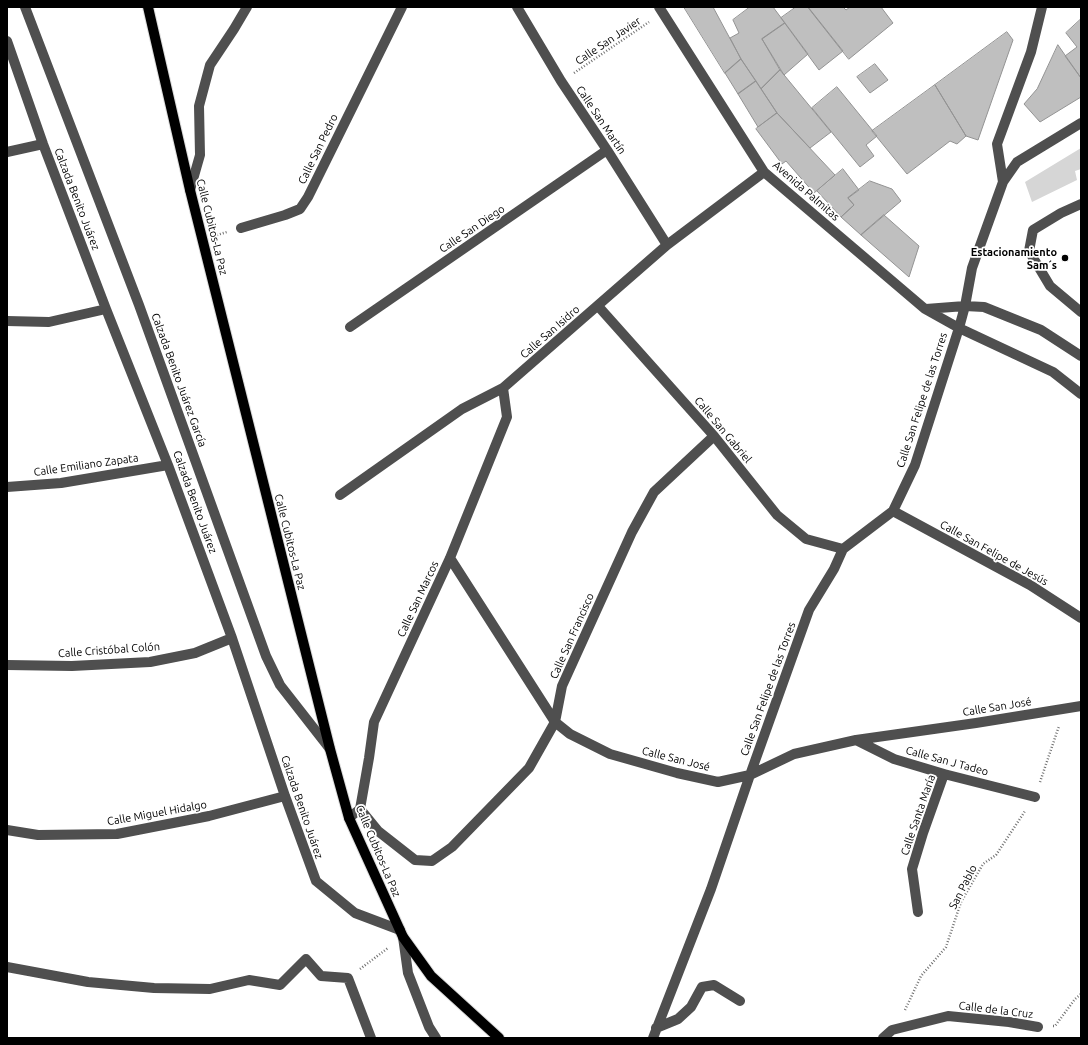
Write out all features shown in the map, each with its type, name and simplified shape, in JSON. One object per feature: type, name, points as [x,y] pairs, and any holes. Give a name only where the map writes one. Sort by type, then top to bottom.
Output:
[{"type":"main road","name":"Calle Cubitos-La Paz","points":[[148,7],[202,240],[330,749],[349,818],[402,933],[431,976],[495,1036]]},
{"type":"street","name":"Calzada Benito Juárez García","points":[[25,7],[139,305],[266,656],[280,685],[330,749]]},
{"type":"street","points":[[190,190],[200,155],[199,106],[210,65],[247,7]]},
{"type":"street","name":"Calle San Pedro","points":[[241,228],[300,209],[308,197],[402,7]]},
{"type":"street","name":"Calle San Martín","points":[[517,7],[561,81],[667,245]]},
{"type":"street","name":"Calle San Felipe de las Torres","points":[[654,1033],[711,889],[809,610],[834,569],[843,549],[893,511],[915,465],[959,328],[965,306],[972,268],[1003,182],[997,144],[1031,52],[1042,7]]},
{"type":"street","name":"Avenida Palmitas","points":[[665,9],[764,172],[925,309],[959,328],[1053,372],[1081,394]]},
{"type":"street","name":"Calzada Benito Juárez","points":[[7,41],[43,144],[168,465],[232,638],[285,796],[316,881],[355,913],[402,933]]},
{"type":"street","points":[[1003,182],[1017,162],[1081,123]]},
{"type":"street","points":[[7,152],[43,144]]},
{"type":"street","name":"Calle San Diego","points":[[350,326],[607,150]]},
{"type":"street","name":"Calle San Isidro","points":[[340,495],[462,409],[503,388],[667,245],[764,172]]},
{"type":"street","points":[[1081,204],[1061,213],[1032,230],[1029,251],[1050,286],[1081,312]]},
{"type":"street","name":"Calle San Gabriel","points":[[598,306],[714,436],[777,515],[806,538],[843,549]]},
{"type":"street","points":[[925,309],[965,306],[984,307],[1041,330],[1081,356]]},
{"type":"street","points":[[7,321],[49,322],[106,309]]},
{"type":"street","name":"Calle San Marcos","points":[[360,809],[374,722],[450,558],[507,417],[503,388]]},
{"type":"street","name":"Calle San Francisco","points":[[360,809],[378,831],[415,860],[432,861],[452,847],[529,768],[555,722],[562,686],[632,532],[654,492],[714,436]]},
{"type":"street","name":"Calle Emiliano Zapata","points":[[7,488],[61,483],[168,465]]},
{"type":"street","name":"Calle San Felipe de Jesús","points":[[893,511],[1030,585],[1081,618]]},
{"type":"street","name":"Calle San José","points":[[450,558],[555,722],[570,734],[610,754],[677,773],[718,782],[750,775],[794,754],[856,740],[1081,706]]},
{"type":"street","name":"Calle Cristóbal Colón","points":[[7,665],[72,666],[150,662],[195,653],[232,638]]},
{"type":"street","name":"Calle San J Tadeo","points":[[856,740],[894,759],[944,774],[1035,797]]},
{"type":"street","name":"Calle Santa María","points":[[918,912],[912,869],[944,774]]},
{"type":"street","name":"Calle Miguel Hidalgo","points":[[7,830],[38,835],[117,834],[209,816],[285,796]]},
{"type":"street","points":[[349,818],[360,809]]},
{"type":"street","points":[[402,933],[408,974],[429,1028],[436,1038]]},
{"type":"street","points":[[7,967],[88,982],[154,988],[210,989],[249,980],[280,985],[306,959],[321,976],[348,978],[371,1038]]},
{"type":"street","points":[[654,1033],[678,1019],[691,1008],[702,987],[714,985],[740,1001]]},
{"type":"street","name":"Calle de la Cruz","points":[[883,1038],[892,1030],[948,1016],[1009,1022],[1038,1027]]},
{"type":"path","name":"Calle San Javier","points":[[561,81],[665,9]]},
{"type":"path","points":[[202,240],[241,228]]},
{"type":"path","name":"San Pablo","points":[[892,1030],[907,1007],[921,976],[946,948],[961,902],[983,864],[996,855],[1035,797],[1066,708]]},
{"type":"path","points":[[348,978],[402,933]]},
{"type":"path","points":[[1038,1027],[1055,1026],[1075,999],[1081,994]]},
{"type":"shaded area","points":[[1081,148],[1081,169],[1075,171],[1077,180],[1032,202],[1025,182]]},
{"type":"building","points":[[684,7],[713,7],[741,59],[725,73]]},
{"type":"building","points":[[750,7],[773,7],[785,23],[762,39],[780,70],[761,89],[741,59],[730,38],[739,33],[733,20]]},
{"type":"building","points":[[796,7],[808,7],[843,51],[819,70],[781,18]]},
{"type":"building","points":[[808,7],[843,7],[846,10],[850,7],[881,7],[893,23],[849,59]]},
{"type":"building","points":[[1081,19],[1081,78],[1065,56],[1077,47],[1066,33]]},
{"type":"building","points":[[785,23],[808,54],[784,75],[762,39]]},
{"type":"building","points":[[1007,32],[1013,40],[978,140],[966,136],[935,85]]},
{"type":"building","points":[[1058,45],[1081,78],[1081,97],[1040,122],[1024,104],[1037,89]]},
{"type":"building","points":[[741,59],[756,81],[738,94],[725,73]]},
{"type":"building","points":[[875,64],[888,80],[870,93],[857,77]]},
{"type":"building","points":[[780,70],[831,132],[810,148],[777,113],[761,89]]},
{"type":"building","points":[[756,81],[777,113],[758,127],[738,94]]},
{"type":"building","points":[[935,85],[966,136],[957,144],[950,141],[907,174],[872,131]]},
{"type":"building","points":[[837,87],[877,136],[866,145],[874,156],[860,167],[812,108]]},
{"type":"building","points":[[777,113],[835,175],[814,193],[786,161],[782,164],[756,129]]},
{"type":"building","points":[[843,169],[859,190],[848,198],[854,205],[841,217],[817,191]]},
{"type":"building","points":[[870,181],[892,189],[901,201],[861,235],[841,217],[854,205],[848,198]]},
{"type":"building","points":[[884,215],[919,246],[909,277],[861,235]]},
{"type":"place","name":"Estacionamiento Sam´s","points":[[1065,258]]}]
